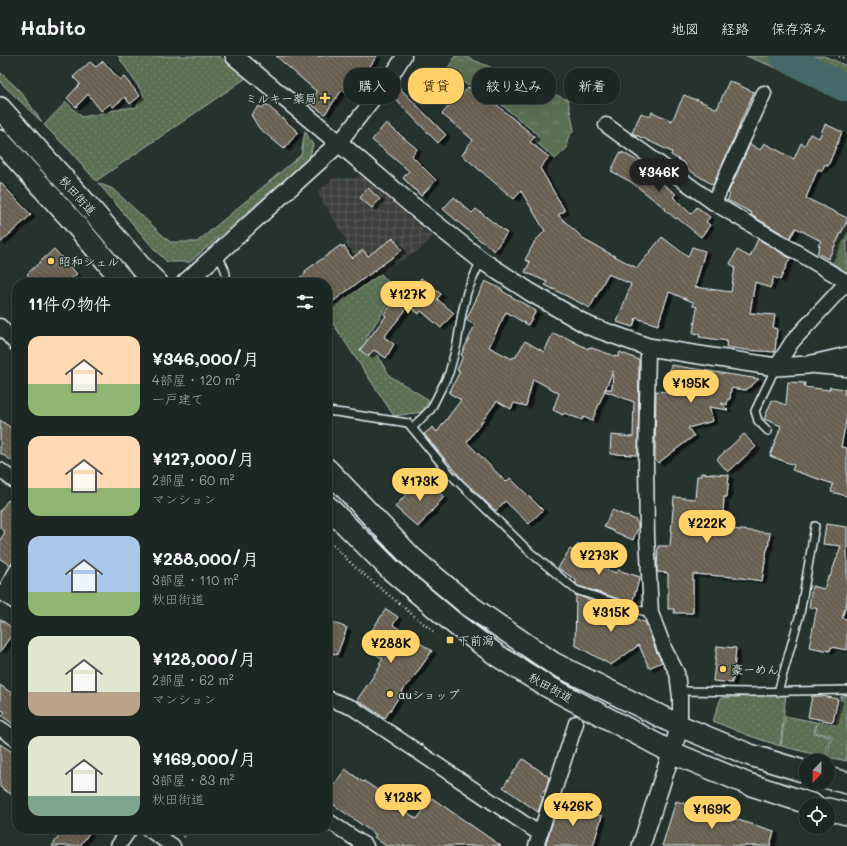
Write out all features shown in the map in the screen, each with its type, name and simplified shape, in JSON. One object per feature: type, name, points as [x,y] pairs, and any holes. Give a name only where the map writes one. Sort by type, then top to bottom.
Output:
[{"type":"main road","name":"秋田街道","points":[[0,108],[152,278]]},
{"type":"main road","name":"秋田街道","points":[[0,141],[70,218],[121,278]]},
{"type":"main road","name":"秋田街道","points":[[332,474],[412,558],[467,604],[553,663],[680,726],[750,755],[799,770]]},
{"type":"main road","name":"秋田街道","points":[[332,511],[391,570],[455,624],[498,656],[543,684],[672,752],[748,784],[799,800]]},
{"type":"main road","points":[[835,780],[847,783]]},
{"type":"main road","points":[[835,811],[847,814]]},
{"type":"street","points":[[234,56],[413,206],[481,260],[530,292],[589,326],[648,347],[776,367],[808,365],[847,356]]},
{"type":"street","points":[[192,278],[339,143],[392,75],[404,56]]},
{"type":"street","points":[[714,203],[764,93]]},
{"type":"street","points":[[606,125],[714,203],[847,282],[792,342],[776,367]]},
{"type":"street","points":[[0,326],[12,339]]},
{"type":"street","points":[[641,846],[680,726],[677,673],[665,650],[651,613],[647,529],[646,462],[648,347]]},
{"type":"street","points":[[808,365],[847,369]]},
{"type":"street","points":[[0,470],[12,479]]},
{"type":"street","points":[[12,578],[2,593],[12,600]]},
{"type":"street","points":[[332,700],[353,708],[538,840],[576,723]]},
{"type":"street","points":[[0,728],[12,736]]},
{"type":"street","points":[[332,823],[366,846]]},
{"type":"street","points":[[118,846],[126,834]]},
{"type":"street","points":[[155,834],[173,846]]},
{"type":"lane","points":[[217,255],[225,268],[226,278]]},
{"type":"lane","points":[[412,428],[431,409],[449,373],[462,313],[468,292],[481,260]]},
{"type":"lane","points":[[768,431],[758,421],[755,411],[776,367]]},
{"type":"lane","points":[[332,412],[408,423],[450,474],[531,552],[576,590],[630,608],[651,613]]},
{"type":"lane","points":[[778,692],[800,614],[815,526]]},
{"type":"lane","points":[[679,691],[778,692],[847,690]]},
{"type":"path","points":[[838,56],[847,59]]},
{"type":"shaded area","points":[[360,175],[433,237],[418,251],[370,277],[346,244],[346,240],[317,192],[334,178],[355,178]]},
{"type":"green space","points":[[118,56],[219,56],[246,78],[96,181],[70,151],[44,125],[66,102],[82,117],[136,107],[144,95]]},
{"type":"green space","points":[[455,56],[464,56],[492,68],[472,68],[472,83],[467,85],[464,83],[464,68],[448,68]]},
{"type":"green space","points":[[746,56],[824,56],[847,66],[847,96]]},
{"type":"green space","points":[[0,72],[21,92],[42,122],[0,82]]},
{"type":"green space","points":[[556,95],[564,98],[564,104],[569,104],[574,130],[568,140],[568,147],[555,159],[535,141],[538,135],[501,104],[556,104]]},
{"type":"green space","points":[[305,131],[313,145],[309,159],[190,262],[167,262],[98,183],[113,189],[170,242],[197,242],[301,155]]},
{"type":"green space","points":[[847,222],[847,271],[846,272],[829,261]]},
{"type":"green space","points":[[381,274],[399,294],[392,298],[366,338],[390,376],[429,400],[422,412],[394,416],[332,322],[332,308]]},
{"type":"green space","points":[[786,694],[780,746],[747,735],[713,721],[721,698]]},
{"type":"green space","points":[[841,696],[847,696],[847,761],[835,759],[835,754],[828,754],[832,736],[815,732],[818,721],[836,725]]},
{"type":"green space","points":[[785,716],[816,722],[814,733],[830,737],[826,754],[813,754],[781,746]]},
{"type":"building","points":[[276,56],[377,56],[369,68],[344,68],[344,91],[342,90],[325,114],[309,103],[317,92]]},
{"type":"building","points":[[103,61],[120,80],[124,77],[140,96],[130,104],[125,97],[113,107],[110,104],[101,111],[88,94],[76,107],[67,98],[80,84],[73,77],[90,62],[96,67]]},
{"type":"building","points":[[729,81],[754,92],[713,185],[684,167],[686,164],[671,155],[672,152],[632,133],[641,113],[650,117],[652,112],[672,121],[684,95],[717,109]]},
{"type":"building","points":[[468,87],[472,89],[472,104],[496,104],[535,137],[530,142],[549,157],[540,168],[565,211],[558,215],[586,241],[637,268],[662,237],[688,257],[692,247],[705,251],[695,287],[731,292],[735,267],[730,264],[737,250],[750,257],[758,239],[790,258],[780,280],[774,277],[770,288],[755,282],[750,313],[775,315],[773,328],[777,329],[775,352],[726,347],[727,341],[699,337],[700,334],[693,333],[697,307],[693,306],[693,302],[669,292],[658,325],[636,318],[633,327],[617,322],[631,284],[608,274],[590,308],[545,285],[547,282],[525,272],[530,262],[525,260],[535,241],[545,231],[521,191],[514,199],[462,155],[473,140],[442,114],[451,104],[464,104],[464,92]]},
{"type":"building","points":[[400,88],[408,96],[408,104],[416,104],[446,135],[438,143],[400,104]]},
{"type":"building","points":[[266,104],[298,132],[284,149],[259,128],[251,115],[259,106],[262,108]]},
{"type":"building","points":[[386,123],[417,149],[412,156],[436,180],[421,196],[403,178],[409,171],[372,140]]},
{"type":"building","points":[[825,124],[842,132],[828,166],[825,164],[822,171],[818,169],[806,198],[847,218],[847,221],[828,259],[817,253],[820,246],[818,245],[821,241],[796,228],[790,238],[751,215],[752,213],[727,200],[730,195],[728,193],[750,144],[760,150],[764,143],[794,159],[801,143],[805,145],[810,134],[819,138]]},
{"type":"building","points":[[622,152],[641,163],[661,179],[659,181],[676,194],[673,197],[691,214],[697,207],[710,217],[706,222],[710,225],[701,237],[677,218],[676,219],[665,210],[666,209],[631,182],[611,171],[620,153],[622,154]]},
{"type":"building","points":[[0,182],[31,215],[0,243]]},
{"type":"building","points":[[368,188],[380,199],[372,208],[360,198]]},
{"type":"building","points":[[454,197],[472,213],[476,209],[507,233],[494,251],[443,209]]},
{"type":"building","points":[[393,238],[402,250],[332,302],[332,278],[300,278],[306,273],[305,271],[341,245],[342,247],[344,246],[352,258],[363,250],[368,256]]},
{"type":"building","points":[[54,249],[77,274],[73,278],[30,278],[27,274]]},
{"type":"building","points":[[421,278],[441,294],[437,299],[454,313],[441,328],[421,311],[419,314],[409,306],[384,337],[394,344],[386,358],[374,350],[368,356],[360,350],[386,316],[384,314],[396,299],[397,300],[407,288],[411,291]]},
{"type":"building","points":[[485,281],[503,290],[502,291],[536,311],[528,325],[506,312],[489,347],[512,359],[513,357],[515,358],[525,341],[544,352],[553,333],[562,337],[563,336],[588,349],[589,347],[618,357],[620,352],[639,360],[638,455],[610,454],[611,435],[633,437],[634,402],[605,390],[592,421],[584,417],[582,420],[564,413],[563,415],[553,410],[559,393],[533,379],[526,406],[514,403],[511,409],[497,401],[467,442],[506,482],[510,478],[543,510],[529,524],[505,501],[496,511],[463,480],[424,434],[433,427],[437,432],[461,400],[449,393],[460,371],[457,370],[463,356],[461,355],[475,325],[466,320]],"holes":[[[613,371],[612,389],[605,389]]]},
{"type":"building","points":[[671,365],[759,379],[746,390],[731,388],[730,399],[728,399],[727,405],[721,403],[728,410],[709,407],[713,421],[688,428],[694,436],[658,463],[655,459],[656,391],[667,392]]},
{"type":"building","points":[[788,382],[805,383],[804,387],[829,390],[830,387],[845,389],[844,394],[847,395],[847,416],[841,447],[847,448],[847,496],[831,492],[833,484],[792,470],[794,465],[770,456],[781,426],[764,419],[772,400],[786,405]]},
{"type":"building","points":[[0,420],[12,428],[12,461],[0,453]]},
{"type":"building","points":[[744,434],[756,447],[728,472],[717,459]]},
{"type":"building","points":[[701,473],[729,475],[727,497],[724,497],[722,528],[770,533],[762,581],[693,574],[693,613],[674,613],[674,609],[668,609],[668,573],[657,572],[658,546],[670,546],[674,497],[695,499],[697,476],[701,476]]},
{"type":"building","points":[[422,476],[444,497],[418,527],[395,507]]},
{"type":"building","points":[[8,500],[12,503],[12,563],[10,565],[0,559],[0,540],[5,532],[0,528],[0,511]]},
{"type":"building","points":[[612,510],[636,520],[638,523],[638,528],[633,540],[604,527]]},
{"type":"building","points":[[826,524],[847,527],[847,602],[842,618],[847,619],[847,650],[831,647],[830,651],[809,647],[817,608],[809,608],[812,586],[824,589],[841,546],[823,544]]},
{"type":"building","points":[[578,544],[595,555],[590,564],[617,573],[618,570],[640,577],[632,603],[578,586],[576,584],[576,580],[558,568],[570,549],[573,551]]},
{"type":"building","points":[[576,595],[628,613],[627,615],[646,623],[657,653],[662,662],[649,668],[639,645],[611,665],[575,645]]},
{"type":"building","points":[[386,609],[398,617],[393,625],[432,651],[409,684],[408,683],[385,718],[357,700],[381,665],[379,664],[383,659],[362,645]]},
{"type":"building","points":[[0,619],[12,628],[12,634],[0,652]]},
{"type":"building","points":[[332,622],[347,628],[337,655],[332,653]]},
{"type":"building","points":[[717,646],[736,648],[732,683],[713,681]]},
{"type":"building","points":[[0,685],[12,693],[12,723],[2,716],[5,712],[0,709]]},
{"type":"building","points":[[812,696],[838,699],[833,722],[808,717]]},
{"type":"building","points":[[0,744],[12,752],[12,795],[0,787]]},
{"type":"building","points":[[523,759],[549,777],[546,789],[540,796],[543,797],[538,812],[503,787]]},
{"type":"building","points":[[345,769],[379,791],[378,792],[417,819],[432,798],[501,846],[386,846],[374,837],[376,835],[332,804],[332,788]]},
{"type":"building","points":[[676,801],[774,831],[770,846],[662,846]]},
{"type":"building","points":[[559,802],[602,816],[593,846],[545,846]]},
{"type":"building","points":[[60,834],[88,834],[80,846],[52,846]]},
{"type":"waterway","points":[[783,56],[843,87],[847,87]]},
{"type":"place","name":"ミルキー薬局","points":[[325,98]]},
{"type":"place","name":"昭和シェル","points":[[51,261]]},
{"type":"place","name":"下前潟","points":[[450,640]]},
{"type":"place","name":"豪ーめん","points":[[723,669]]},
{"type":"place","name":"auショップ","points":[[390,694]]}]
